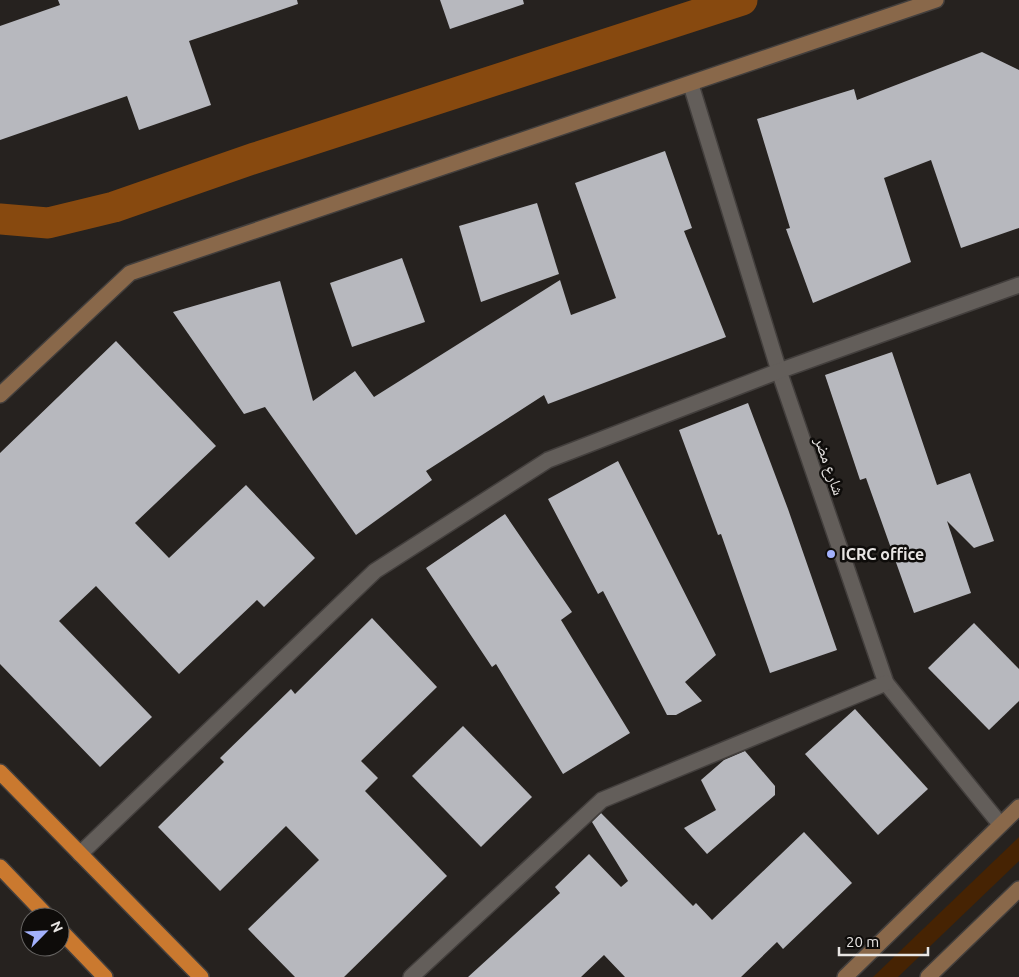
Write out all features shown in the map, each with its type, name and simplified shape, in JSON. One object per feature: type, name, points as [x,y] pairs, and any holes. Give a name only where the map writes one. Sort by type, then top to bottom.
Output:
[{"type":"highway","points":[[0,772],[201,977]]},
{"type":"highway","points":[[0,867],[38,907]]},
{"type":"highway","points":[[70,940],[105,977]]},
{"type":"main road","points":[[0,395],[130,273],[691,85],[936,0]]},
{"type":"main road","points":[[845,977],[1019,807]]},
{"type":"main road","points":[[928,977],[1019,889]]},
{"type":"street","name":"شارع مضر","points":[[691,85],[779,371],[886,683],[1000,824]]},
{"type":"street","points":[[80,854],[375,571],[548,460],[779,371],[1019,285]]},
{"type":"street","points":[[411,977],[602,800],[886,683]]},
{"type":"shaded area","points":[[1019,837],[1019,861],[898,977],[873,977]]},
{"type":"building","points":[[58,0],[297,0],[298,4],[189,41],[211,105],[139,130],[127,96],[0,140],[0,26],[60,5]]},
{"type":"building","points":[[440,0],[523,0],[524,4],[450,29]]},
{"type":"building","points":[[982,52],[1019,70],[1019,228],[961,248],[931,160],[884,178],[911,262],[813,303],[786,229],[790,228],[757,119],[854,89],[857,100]]},
{"type":"building","points":[[665,151],[692,228],[684,231],[726,337],[548,404],[544,395],[426,471],[432,480],[356,535],[265,407],[244,414],[173,312],[280,281],[313,401],[355,371],[374,397],[560,280],[571,315],[616,298],[575,183]]},
{"type":"building","points":[[537,203],[559,274],[481,302],[459,226]]},
{"type":"building","points":[[402,258],[425,322],[352,347],[330,283]]},
{"type":"building","points":[[116,341],[216,446],[135,523],[169,558],[246,485],[315,558],[264,607],[257,600],[179,674],[96,586],[59,621],[152,717],[100,767],[0,664],[0,453]]},
{"type":"building","points":[[892,352],[937,485],[970,473],[994,541],[974,548],[947,521],[971,593],[914,613],[866,478],[860,480],[825,375]]},
{"type":"building","points":[[748,403],[788,509],[837,650],[770,673],[721,534],[718,535],[679,430]]},
{"type":"building","points":[[618,461],[716,655],[685,682],[702,701],[676,715],[667,715],[603,591],[598,594],[548,499]]},
{"type":"building","points":[[505,514],[572,612],[561,620],[630,733],[563,774],[496,664],[492,667],[426,568]]},
{"type":"building","points":[[372,618],[437,687],[361,761],[378,778],[365,791],[447,876],[344,977],[295,977],[248,929],[319,860],[286,826],[220,891],[158,827],[224,762],[220,758],[291,689],[295,694]]},
{"type":"building","points":[[974,623],[1019,669],[1019,701],[989,730],[928,668]]},
{"type":"building","points":[[855,709],[928,789],[878,835],[805,754]]},
{"type":"building","points":[[463,726],[532,797],[481,847],[412,776]]},
{"type":"building","points":[[745,751],[775,786],[775,795],[707,854],[684,828],[716,810],[701,780],[724,760]]},
{"type":"building","points":[[601,813],[693,906],[696,903],[712,920],[804,832],[852,883],[783,949],[777,942],[741,977],[625,977],[604,955],[581,977],[468,977],[560,893],[555,887],[589,854],[621,887],[628,881],[592,822]]},
{"type":"waterway","points":[[0,219],[48,223],[114,207],[255,158],[742,0]]},
{"type":"place","name":"ICRC office","points":[[831,554]]}]
